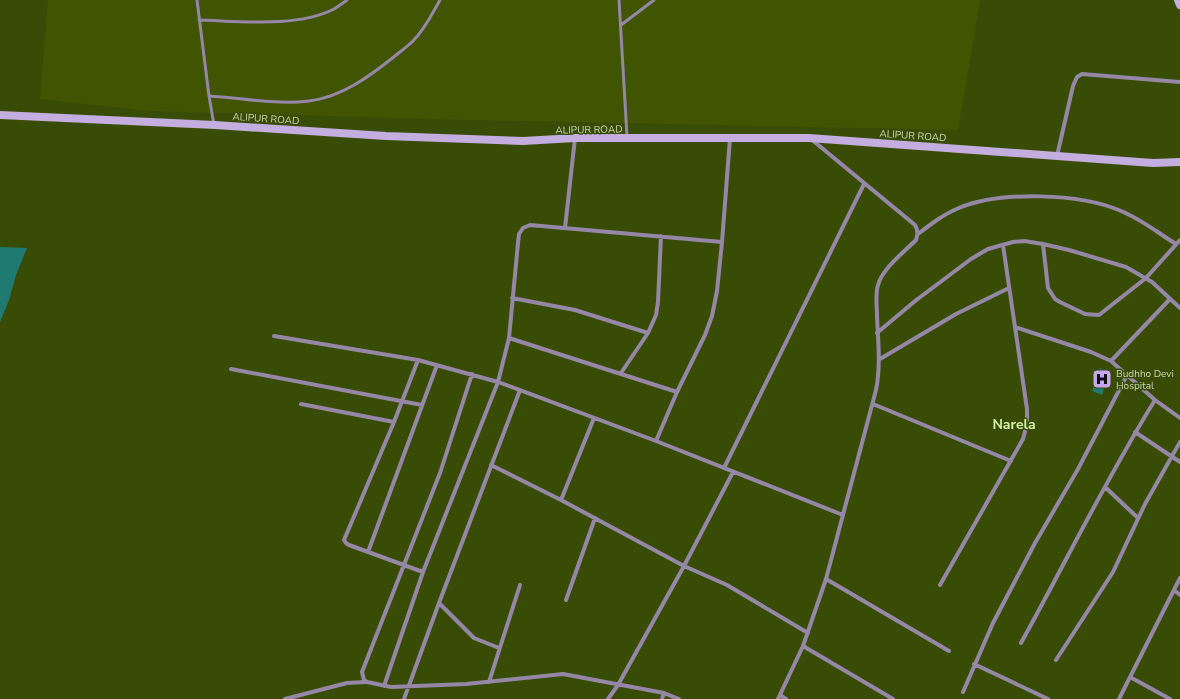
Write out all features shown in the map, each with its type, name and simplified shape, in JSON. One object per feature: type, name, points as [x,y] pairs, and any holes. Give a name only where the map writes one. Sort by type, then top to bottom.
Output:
[{"type":"street","points":[[1178,0],[1180,5]]},
{"type":"street","points":[[1057,156],[1073,86],[1077,77],[1082,74],[1180,82]]},
{"type":"street","name":"ALIPUR ROAD","points":[[0,115],[508,141],[575,138],[810,138],[1153,163],[1179,163]]},
{"type":"street","points":[[565,228],[575,138]]},
{"type":"street","points":[[656,441],[677,392],[706,335],[712,316],[717,291],[722,242],[730,138]]},
{"type":"street","points":[[786,699],[779,697],[803,646],[826,579],[873,404],[879,376],[880,359],[877,333],[876,296],[878,284],[883,275],[916,240],[918,234],[918,230],[915,225],[810,138]]},
{"type":"street","points":[[724,468],[864,184]]},
{"type":"street","points":[[918,234],[945,214],[960,207],[997,199],[1042,197],[1087,201],[1108,206],[1122,211],[1176,244]]},
{"type":"street","points":[[384,686],[422,572],[498,382],[509,338],[519,234],[523,228],[530,225],[722,242]]},
{"type":"street","points":[[621,373],[648,333],[656,315],[661,236]]},
{"type":"street","points":[[1043,244],[1048,288],[1051,294],[1060,302],[1085,314],[1099,315],[1146,278],[1180,240]]},
{"type":"street","points":[[877,333],[915,301],[970,259],[988,249],[1024,241],[1069,250],[1126,267],[1152,282],[1180,308]]},
{"type":"street","points":[[940,585],[1023,439],[1027,424],[1027,408],[1003,245]]},
{"type":"street","points":[[880,359],[956,314],[1009,288]]},
{"type":"street","points":[[512,298],[575,310],[648,333]]},
{"type":"street","points":[[1111,361],[1170,299]]},
{"type":"street","points":[[1016,327],[1091,352],[1111,361],[1155,400],[1180,418]]},
{"type":"street","points":[[274,336],[418,360],[498,382],[656,441],[843,515]]},
{"type":"street","points":[[509,338],[677,392]]},
{"type":"street","points":[[418,360],[394,422],[344,540],[346,543],[422,572]]},
{"type":"street","points":[[368,552],[437,365]]},
{"type":"street","points":[[231,370],[422,405]]},
{"type":"street","points":[[367,682],[362,676],[362,672],[440,473],[472,374]]},
{"type":"street","points":[[962,692],[993,623],[1031,550],[1078,469],[1127,375]]},
{"type":"street","points":[[404,699],[490,465],[520,390]]},
{"type":"street","points":[[1021,643],[1135,432],[1155,400]]},
{"type":"street","points":[[301,404],[394,422]]},
{"type":"street","points":[[873,404],[1011,461]]},
{"type":"street","points":[[561,500],[594,418]]},
{"type":"street","points":[[1135,432],[1180,462]]},
{"type":"street","points":[[1056,660],[1112,572],[1154,486],[1180,442]]},
{"type":"street","points":[[490,465],[561,500],[684,566],[727,585],[808,633]]},
{"type":"street","points":[[608,699],[618,685],[684,566],[733,472]]},
{"type":"street","points":[[1105,488],[1138,518]]},
{"type":"street","points":[[566,600],[595,518]]},
{"type":"street","points":[[1119,699],[1180,578]]},
{"type":"street","points":[[826,579],[949,651]]},
{"type":"street","points":[[489,682],[520,585]]},
{"type":"street","points":[[1174,590],[1180,595]]},
{"type":"street","points":[[439,603],[474,638],[499,648]]},
{"type":"street","points":[[803,646],[893,699]]},
{"type":"street","points":[[974,664],[1048,699]]},
{"type":"street","points":[[285,699],[347,683],[367,682],[384,686],[409,686],[489,682],[562,674],[664,692],[679,699]]},
{"type":"street","points":[[1130,677],[1170,699]]},
{"type":"street","points":[[662,699],[664,692]]},
{"type":"lane","points":[[197,0],[214,125]]},
{"type":"lane","points":[[199,20],[269,22],[293,20],[310,17],[334,9],[347,0]]},
{"type":"lane","points":[[209,96],[290,102],[311,101],[331,95],[354,85],[375,72],[413,41],[425,27],[440,0]]},
{"type":"lane","points":[[619,0],[627,138]]},
{"type":"lane","points":[[621,25],[654,0]]},
{"type":"shaded area","points":[[48,0],[980,0],[958,130],[469,120],[150,111],[40,99]]},
{"type":"building","points":[[0,247],[27,248],[0,322]]},
{"type":"building","points":[[1100,368],[1110,371],[1102,395],[1092,391]]},
{"type":"place","name":"Budhho Devi Hospital","points":[[1102,379]]},
{"type":"district","name":"Narela","points":[[1014,424]]}]
